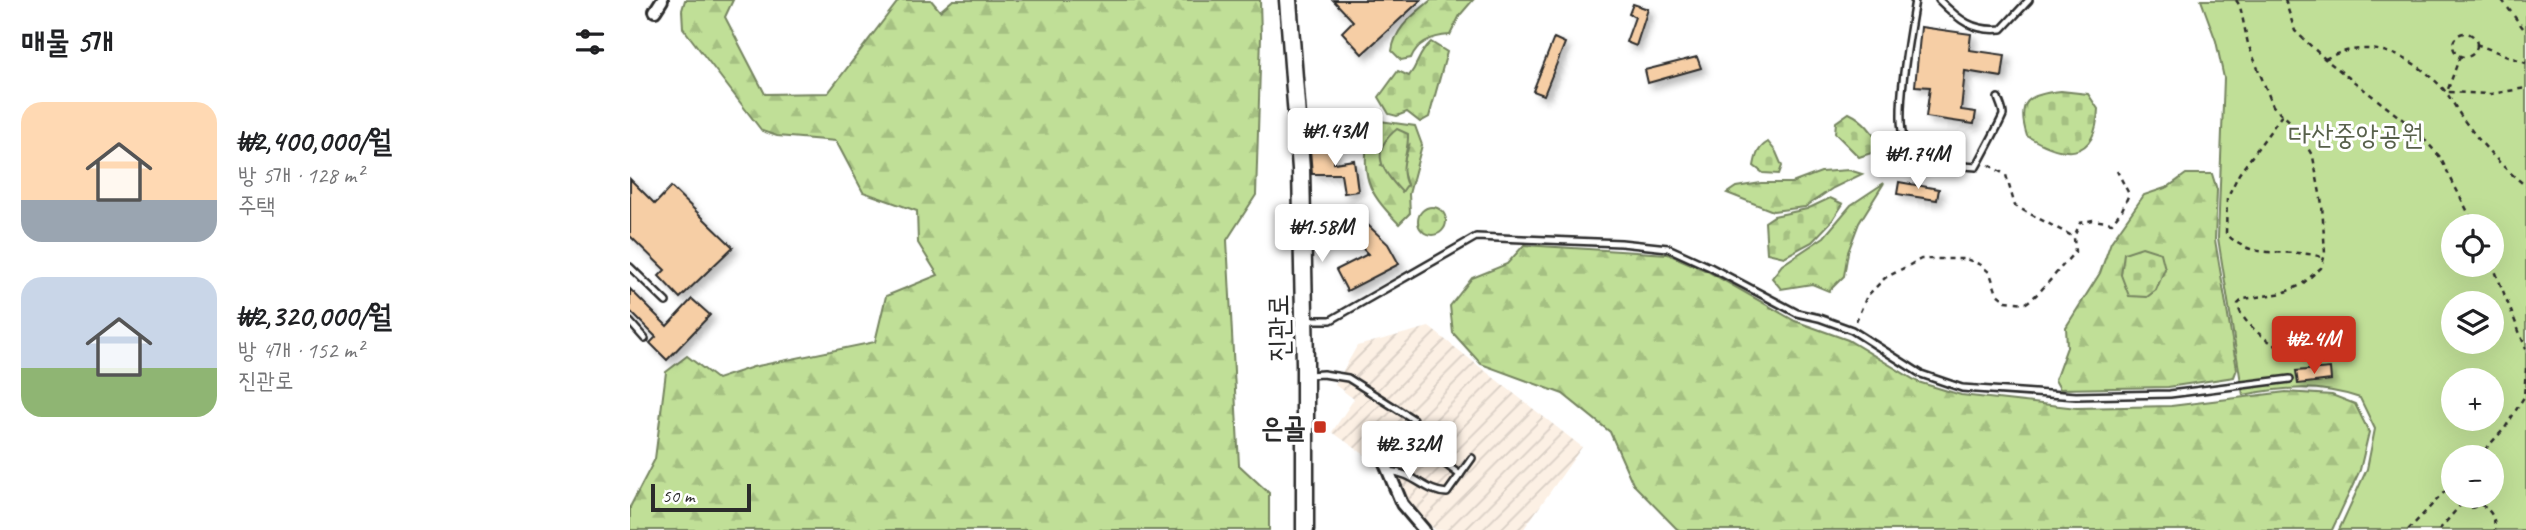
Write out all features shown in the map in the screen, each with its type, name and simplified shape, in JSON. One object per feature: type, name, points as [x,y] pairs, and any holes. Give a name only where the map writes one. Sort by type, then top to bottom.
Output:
[{"type":"main road","name":"진관로","points":[[1288,0],[1301,169],[1305,530]]},
{"type":"street","points":[[655,11],[662,0]]},
{"type":"street","points":[[1377,444],[1402,504],[1424,530]]},
{"type":"lane","points":[[1915,0],[1900,119],[1905,143],[1919,156],[1947,164],[1976,167],[1982,161],[1986,145],[2002,120],[2003,111],[1998,98]]},
{"type":"lane","points":[[1938,0],[1972,27],[1987,30],[2002,29],[2029,0]]},
{"type":"lane","points":[[1304,320],[1331,320],[1476,237],[1621,243],[1668,248],[1797,313],[1852,330],[1921,374],[1962,388],[2076,396],[2170,394],[2290,379]]},
{"type":"lane","points":[[630,267],[666,302]]},
{"type":"lane","points":[[630,322],[645,339]]},
{"type":"lane","points":[[1305,375],[1323,374],[1348,378],[1413,419]]},
{"type":"lane","points":[[1432,454],[1460,475]]},
{"type":"lane","points":[[1388,471],[1403,472],[1435,492],[1447,493],[1472,457]]},
{"type":"path","points":[[2236,0],[2240,6],[2248,44],[2273,106],[2296,127],[2313,158],[2322,204],[2324,258],[2321,268],[2301,285],[2283,293],[2243,299],[2238,304],[2239,313],[2246,322],[2279,347],[2315,358],[2322,364]]},
{"type":"path","points":[[2285,0],[2295,30],[2325,59],[2416,130],[2440,157],[2469,214]]},
{"type":"path","points":[[2502,0],[2526,32]]},
{"type":"path","points":[[2460,34],[2471,35],[2476,44],[2473,53],[2460,56],[2453,47],[2453,42],[2460,34]]},
{"type":"path","points":[[2476,44],[2526,63]]},
{"type":"path","points":[[2325,59],[2354,49],[2385,49],[2403,56],[2446,92],[2464,122],[2507,171],[2526,186]]},
{"type":"path","points":[[2446,92],[2460,56]]},
{"type":"path","points":[[2446,92],[2491,94],[2526,88]]},
{"type":"path","points":[[2282,115],[2239,174],[2227,198],[2226,233],[2234,242],[2250,250],[2270,254],[2313,254],[2324,258]]},
{"type":"path","points":[[1982,161],[2006,175],[2015,206],[2074,237]]},
{"type":"path","points":[[1852,330],[1867,296],[1885,278],[1921,259],[1966,259],[1981,265],[1990,273],[1997,294],[2006,301],[2026,303],[2034,298],[2057,269],[2075,252],[2074,237],[2080,223],[2093,220],[2112,223],[2122,210],[2129,194],[2117,171]]},
{"type":"path","points":[[2498,277],[2526,349]]},
{"type":"path","points":[[2489,445],[2505,428],[2524,397],[2526,368]]},
{"type":"path","points":[[2408,530],[2441,495]]},
{"type":"path","points":[[2439,530],[2458,508]]},
{"type":"path","points":[[2486,508],[2495,520],[2495,530]]},
{"type":"shaded area","points":[[1429,327],[1582,447],[1523,530],[1435,530],[1408,501],[1379,435],[1365,455],[1332,432],[1354,399],[1335,385],[1357,346]]},
{"type":"green space","points":[[685,0],[733,0],[725,17],[765,94],[828,93],[899,0],[931,0],[940,11],[953,0],[1260,0],[1256,195],[1227,240],[1239,465],[1269,493],[1269,530],[630,530],[630,507],[655,459],[666,372],[687,356],[717,379],[753,367],[875,342],[886,296],[938,275],[918,243],[917,211],[863,192],[836,141],[777,136],[762,131],[683,28],[682,10]]},
{"type":"green space","points":[[1431,0],[1473,0],[1460,15],[1450,35],[1427,40],[1411,58],[1401,60],[1392,51],[1397,35],[1406,22]]},
{"type":"green space","name":"다산중앙공원","points":[[2201,0],[2526,0],[2526,530],[2339,530],[2367,469],[2375,429],[2360,398],[2330,390],[2302,388],[2243,395],[2218,238],[2224,78],[2216,41]]},
{"type":"green space","points":[[1431,42],[1447,52],[1429,117],[1420,122],[1407,112],[1397,116],[1389,114],[1379,97],[1398,71],[1409,76]]},
{"type":"green space","points":[[2061,91],[2088,94],[2098,109],[2096,127],[2091,139],[2084,147],[2075,151],[2064,151],[2040,143],[2027,136],[2024,124],[2024,107],[2033,97]]},
{"type":"green space","points":[[1849,113],[1859,119],[1874,137],[1878,147],[1871,153],[1859,157],[1835,133],[1836,122]]},
{"type":"green space","points":[[1380,121],[1415,126],[1422,145],[1409,194],[1410,213],[1399,224],[1379,201],[1368,181],[1368,129]],"holes":[[[1409,145],[1402,168],[1407,185],[1381,165]]]},
{"type":"green space","points":[[1397,129],[1408,134],[1404,166],[1407,185],[1402,192],[1388,176],[1381,160],[1383,145]]},
{"type":"green space","points":[[1768,142],[1782,166],[1779,174],[1763,173],[1754,166],[1758,152]]},
{"type":"green space","points":[[1849,170],[1862,174],[1833,188],[1805,207],[1773,211],[1727,193],[1736,187],[1761,183],[1792,183],[1821,172]]},
{"type":"green space","points":[[2186,174],[2212,174],[2217,190],[2215,240],[2237,369],[2234,377],[2168,387],[2060,389],[2055,380],[2067,347],[2066,327],[2100,273],[2111,242],[2144,195],[2168,187]]},
{"type":"green space","points":[[1884,183],[1859,223],[1848,252],[1844,276],[1829,291],[1812,284],[1781,289],[1772,278],[1782,265],[1824,237],[1851,205]]},
{"type":"green space","points":[[1830,198],[1843,204],[1832,221],[1812,242],[1784,257],[1767,253],[1765,222],[1774,216],[1807,209]]},
{"type":"green space","points":[[1432,207],[1442,211],[1446,221],[1442,231],[1432,235],[1422,231],[1418,221],[1422,211]]},
{"type":"green space","points":[[1524,245],[1668,254],[1707,271],[1795,321],[1848,340],[1918,382],[1961,395],[2077,408],[2171,406],[2286,392],[2332,395],[2355,404],[2369,432],[2360,470],[2332,530],[1678,530],[1633,484],[1610,432],[1563,394],[1481,364],[1453,333],[1450,306],[1472,278],[1507,264]]},
{"type":"green space","points":[[2142,247],[2161,253],[2165,269],[2156,290],[2147,297],[2129,296],[2121,275],[2124,253]]},
{"type":"building","points":[[1333,0],[1421,0],[1362,54],[1342,32],[1353,21]]},
{"type":"building","points":[[1633,4],[1648,9],[1636,46],[1626,42],[1635,17],[1629,14]]},
{"type":"building","points":[[1921,27],[1971,34],[1969,50],[2005,55],[2002,77],[1965,71],[1961,110],[1976,112],[1974,124],[1926,117],[1930,87],[1915,86]]},
{"type":"building","points":[[1554,38],[1565,43],[1544,95],[1533,91]]},
{"type":"building","points":[[1697,57],[1701,68],[1648,83],[1645,70]]},
{"type":"building","points":[[1310,150],[1334,150],[1334,163],[1354,160],[1358,191],[1344,193],[1341,174],[1312,174]]},
{"type":"building","points":[[630,179],[655,204],[671,187],[733,247],[680,298],[659,276],[665,270],[630,236]]},
{"type":"building","points":[[1899,182],[1939,189],[1937,200],[1897,194]]},
{"type":"building","points":[[1353,211],[1388,244],[1399,264],[1347,291],[1336,270],[1368,254],[1339,225]]},
{"type":"building","points":[[630,289],[667,326],[692,299],[710,315],[667,360],[650,343],[656,337],[630,311]]},
{"type":"building","points":[[2330,368],[2331,380],[2298,384],[2296,371]]},
{"type":"building","points":[[1418,426],[1434,436],[1422,456],[1405,445]]},
{"type":"place","name":"은골","points":[[1320,427]]}]
